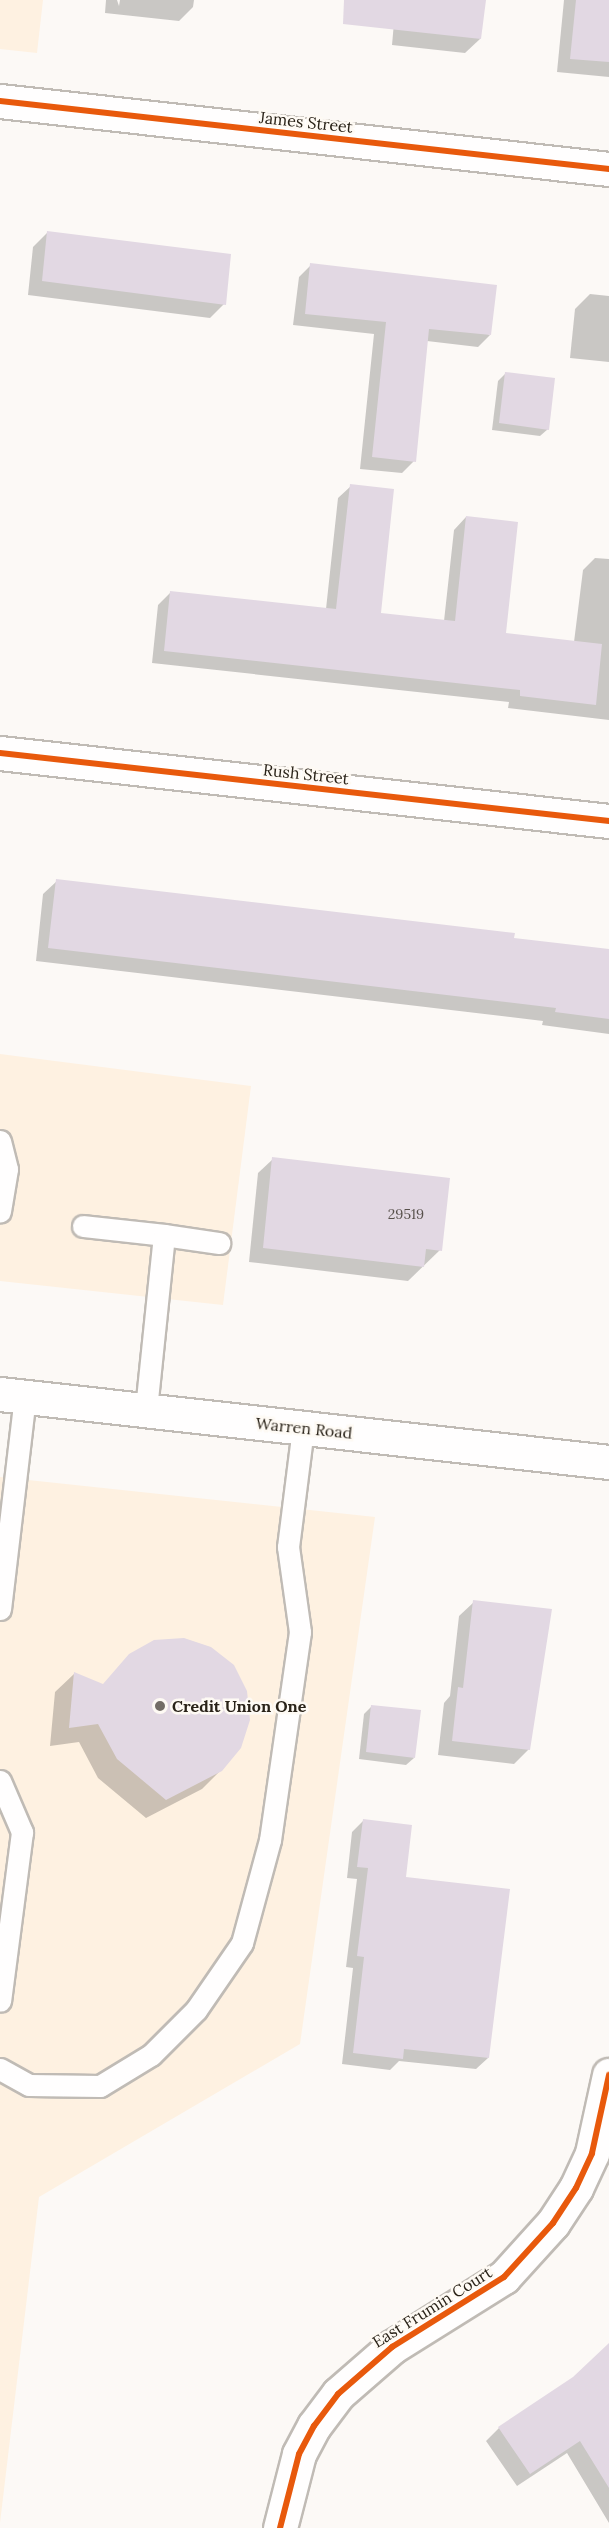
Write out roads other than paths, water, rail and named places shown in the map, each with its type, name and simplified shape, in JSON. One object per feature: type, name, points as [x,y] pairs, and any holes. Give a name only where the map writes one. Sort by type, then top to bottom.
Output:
[{"type":"street","name":"James Street","points":[[0,101],[609,169]]},
{"type":"street","name":"Rush Street","points":[[0,753],[609,821]]},
{"type":"street","name":"Warren Road","points":[[13,1396],[609,1462]]},
{"type":"street","name":"East Frumin Court","points":[[280,2528],[299,2454],[314,2426],[338,2394],[392,2347],[504,2277],[554,2223],[576,2188],[592,2153],[609,2075]]},
{"type":"lane","points":[[0,1141],[7,1169],[0,1211]]},
{"type":"lane","points":[[83,1226],[219,1243]]},
{"type":"lane","points":[[146,1410],[164,1236]]},
{"type":"lane","points":[[0,1609],[13,1396]]},
{"type":"lane","points":[[0,2069],[30,2085],[100,2086],[151,2055],[196,2010],[242,1943],[270,1840],[300,1632],[288,1547],[303,1428]]},
{"type":"lane","points":[[0,1781],[22,1832],[0,2001]]},
{"type":"place","name":"Credit Union One","points":[[160,1706]]}]
